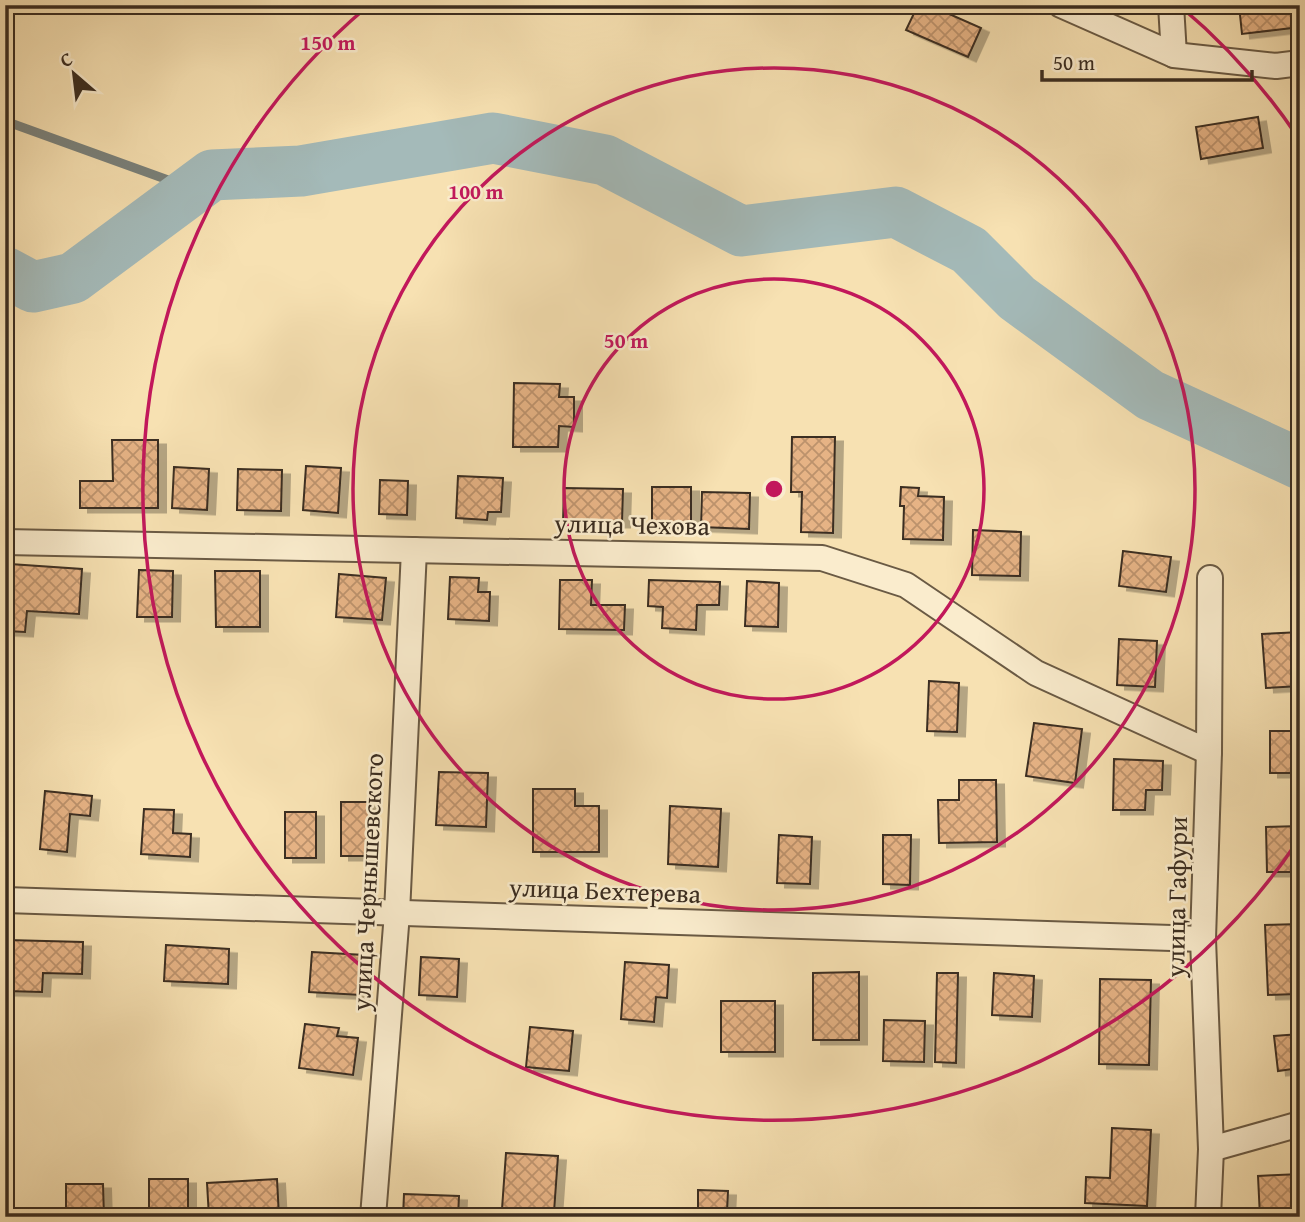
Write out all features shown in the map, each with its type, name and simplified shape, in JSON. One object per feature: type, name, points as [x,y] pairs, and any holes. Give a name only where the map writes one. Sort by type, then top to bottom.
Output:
[{"type":"street","points":[[1060,5],[1174,55],[1276,66],[1300,63]]},
{"type":"street","points":[[1171,5],[1174,55]]},
{"type":"street","name":"улица Чехова","points":[[5,542],[822,558],[906,584],[1036,673],[1209,752]]},
{"type":"street","name":"улица Чернышевского","points":[[373,1217],[397,913],[414,550]]},
{"type":"street","name":"улица Гафури","points":[[1208,1217],[1211,1149],[1203,939],[1209,752],[1210,578]]},
{"type":"street","name":"улица Бехтерева","points":[[5,900],[1203,939]]},
{"type":"street","points":[[1211,1149],[1300,1124]]},
{"type":"building","points":[[918,5],[929,5],[981,28],[968,57],[906,30]]},
{"type":"building","points":[[1239,5],[1298,5],[1300,27],[1242,34]]},
{"type":"building","points":[[1258,117],[1263,148],[1201,159],[1196,127]]},
{"type":"building","points":[[514,383],[560,384],[559,397],[574,397],[574,427],[559,426],[558,447],[513,447]]},
{"type":"building","points":[[792,437],[835,437],[833,533],[801,532],[802,492],[791,492]]},
{"type":"building","points":[[112,440],[158,440],[158,508],[80,508],[80,481],[113,481]]},
{"type":"building","points":[[306,466],[341,468],[338,513],[303,510]]},
{"type":"building","points":[[174,467],[209,469],[207,510],[172,508]]},
{"type":"building","points":[[238,469],[282,470],[281,511],[237,510]]},
{"type":"building","points":[[458,476],[503,478],[501,512],[488,512],[487,520],[456,518]]},
{"type":"building","points":[[380,480],[408,481],[407,515],[379,514]]},
{"type":"building","points":[[652,487],[691,487],[691,528],[652,528]]},
{"type":"building","points":[[901,487],[919,488],[918,496],[944,497],[943,540],[903,539],[904,506],[900,506]]},
{"type":"building","points":[[564,488],[623,489],[622,523],[563,522]]},
{"type":"building","points":[[702,492],[750,493],[749,529],[701,527]]},
{"type":"building","points":[[973,530],[1021,532],[1020,576],[972,575]]},
{"type":"building","points":[[1123,551],[1171,557],[1166,592],[1119,586]]},
{"type":"building","points":[[10,564],[82,569],[79,614],[27,611],[25,632],[6,631]]},
{"type":"building","points":[[139,570],[173,571],[172,617],[137,617]]},
{"type":"building","points":[[215,571],[260,571],[260,627],[216,627]]},
{"type":"building","points":[[339,574],[386,578],[382,620],[336,617]]},
{"type":"building","points":[[450,577],[479,578],[478,592],[490,592],[489,621],[448,619]]},
{"type":"building","points":[[560,580],[592,580],[591,605],[625,605],[624,630],[559,629]]},
{"type":"building","points":[[649,580],[720,582],[719,605],[697,605],[696,630],[662,628],[663,607],[648,606]]},
{"type":"building","points":[[747,581],[779,583],[778,627],[745,626]]},
{"type":"building","points":[[1300,632],[1300,686],[1266,688],[1262,634]]},
{"type":"building","points":[[1119,639],[1157,641],[1155,687],[1117,685]]},
{"type":"building","points":[[929,681],[959,683],[957,732],[927,731]]},
{"type":"building","points":[[1034,723],[1082,729],[1075,783],[1026,776]]},
{"type":"building","points":[[1270,731],[1300,731],[1300,773],[1270,773]]},
{"type":"building","points":[[1114,759],[1163,761],[1162,790],[1146,790],[1145,810],[1113,810]]},
{"type":"building","points":[[439,772],[488,773],[486,827],[436,825]]},
{"type":"building","points":[[959,780],[996,780],[997,842],[939,843],[938,800],[959,800]]},
{"type":"building","points":[[533,789],[575,789],[575,806],[599,806],[599,852],[533,852]]},
{"type":"building","points":[[45,791],[92,796],[90,816],[70,814],[67,852],[40,849]]},
{"type":"building","points":[[341,802],[370,802],[370,856],[341,856]]},
{"type":"building","points":[[670,806],[721,809],[718,867],[668,864]]},
{"type":"building","points":[[144,809],[174,810],[173,833],[191,834],[190,857],[141,854]]},
{"type":"building","points":[[285,812],[316,812],[316,858],[285,858]]},
{"type":"building","points":[[1300,826],[1300,872],[1267,872],[1266,827]]},
{"type":"building","points":[[779,835],[812,837],[810,884],[777,883]]},
{"type":"building","points":[[883,835],[911,835],[910,885],[883,884]]},
{"type":"building","points":[[1300,924],[1298,994],[1268,995],[1265,925]]},
{"type":"building","points":[[7,940],[83,942],[82,974],[43,973],[42,992],[5,991]]},
{"type":"building","points":[[166,945],[229,949],[228,984],[164,981]]},
{"type":"building","points":[[312,952],[364,955],[361,995],[309,992]]},
{"type":"building","points":[[421,957],[459,959],[457,997],[419,995]]},
{"type":"building","points":[[625,962],[669,965],[667,998],[656,997],[654,1022],[621,1019]]},
{"type":"building","points":[[859,972],[859,1040],[813,1040],[813,973]]},
{"type":"building","points":[[937,973],[958,973],[956,1063],[935,1062]]},
{"type":"building","points":[[994,973],[1034,976],[1032,1017],[992,1015]]},
{"type":"building","points":[[1100,979],[1151,980],[1149,1065],[1099,1064]]},
{"type":"building","points":[[721,1001],[775,1001],[775,1052],[721,1052]]},
{"type":"building","points":[[884,1020],[925,1021],[924,1062],[883,1061]]},
{"type":"building","points":[[305,1024],[339,1028],[337,1036],[358,1038],[353,1075],[299,1068]]},
{"type":"building","points":[[530,1027],[573,1031],[569,1071],[526,1067]]},
{"type":"building","points":[[1300,1034],[1300,1068],[1278,1071],[1274,1036]]},
{"type":"building","points":[[1112,1128],[1151,1130],[1147,1206],[1085,1203],[1086,1177],[1110,1178]]},
{"type":"building","points":[[506,1153],[558,1156],[554,1212],[502,1209]]},
{"type":"building","points":[[1300,1174],[1300,1217],[1260,1217],[1258,1176]]},
{"type":"building","points":[[149,1179],[188,1179],[188,1217],[149,1217]]},
{"type":"building","points":[[277,1179],[279,1217],[209,1217],[207,1183]]},
{"type":"building","points":[[66,1184],[103,1184],[104,1217],[66,1217]]},
{"type":"building","points":[[698,1190],[728,1191],[727,1212],[698,1211]]},
{"type":"building","points":[[404,1194],[459,1196],[458,1217],[403,1217]]},
{"type":"waterway","points":[[5,121],[193,189]]},
{"type":"waterway","points":[[5,272],[33,287],[73,278],[212,175],[301,171],[493,138],[605,160],[741,231],[896,212],[969,250],[1017,298],[1150,395],[1300,464]]}]
